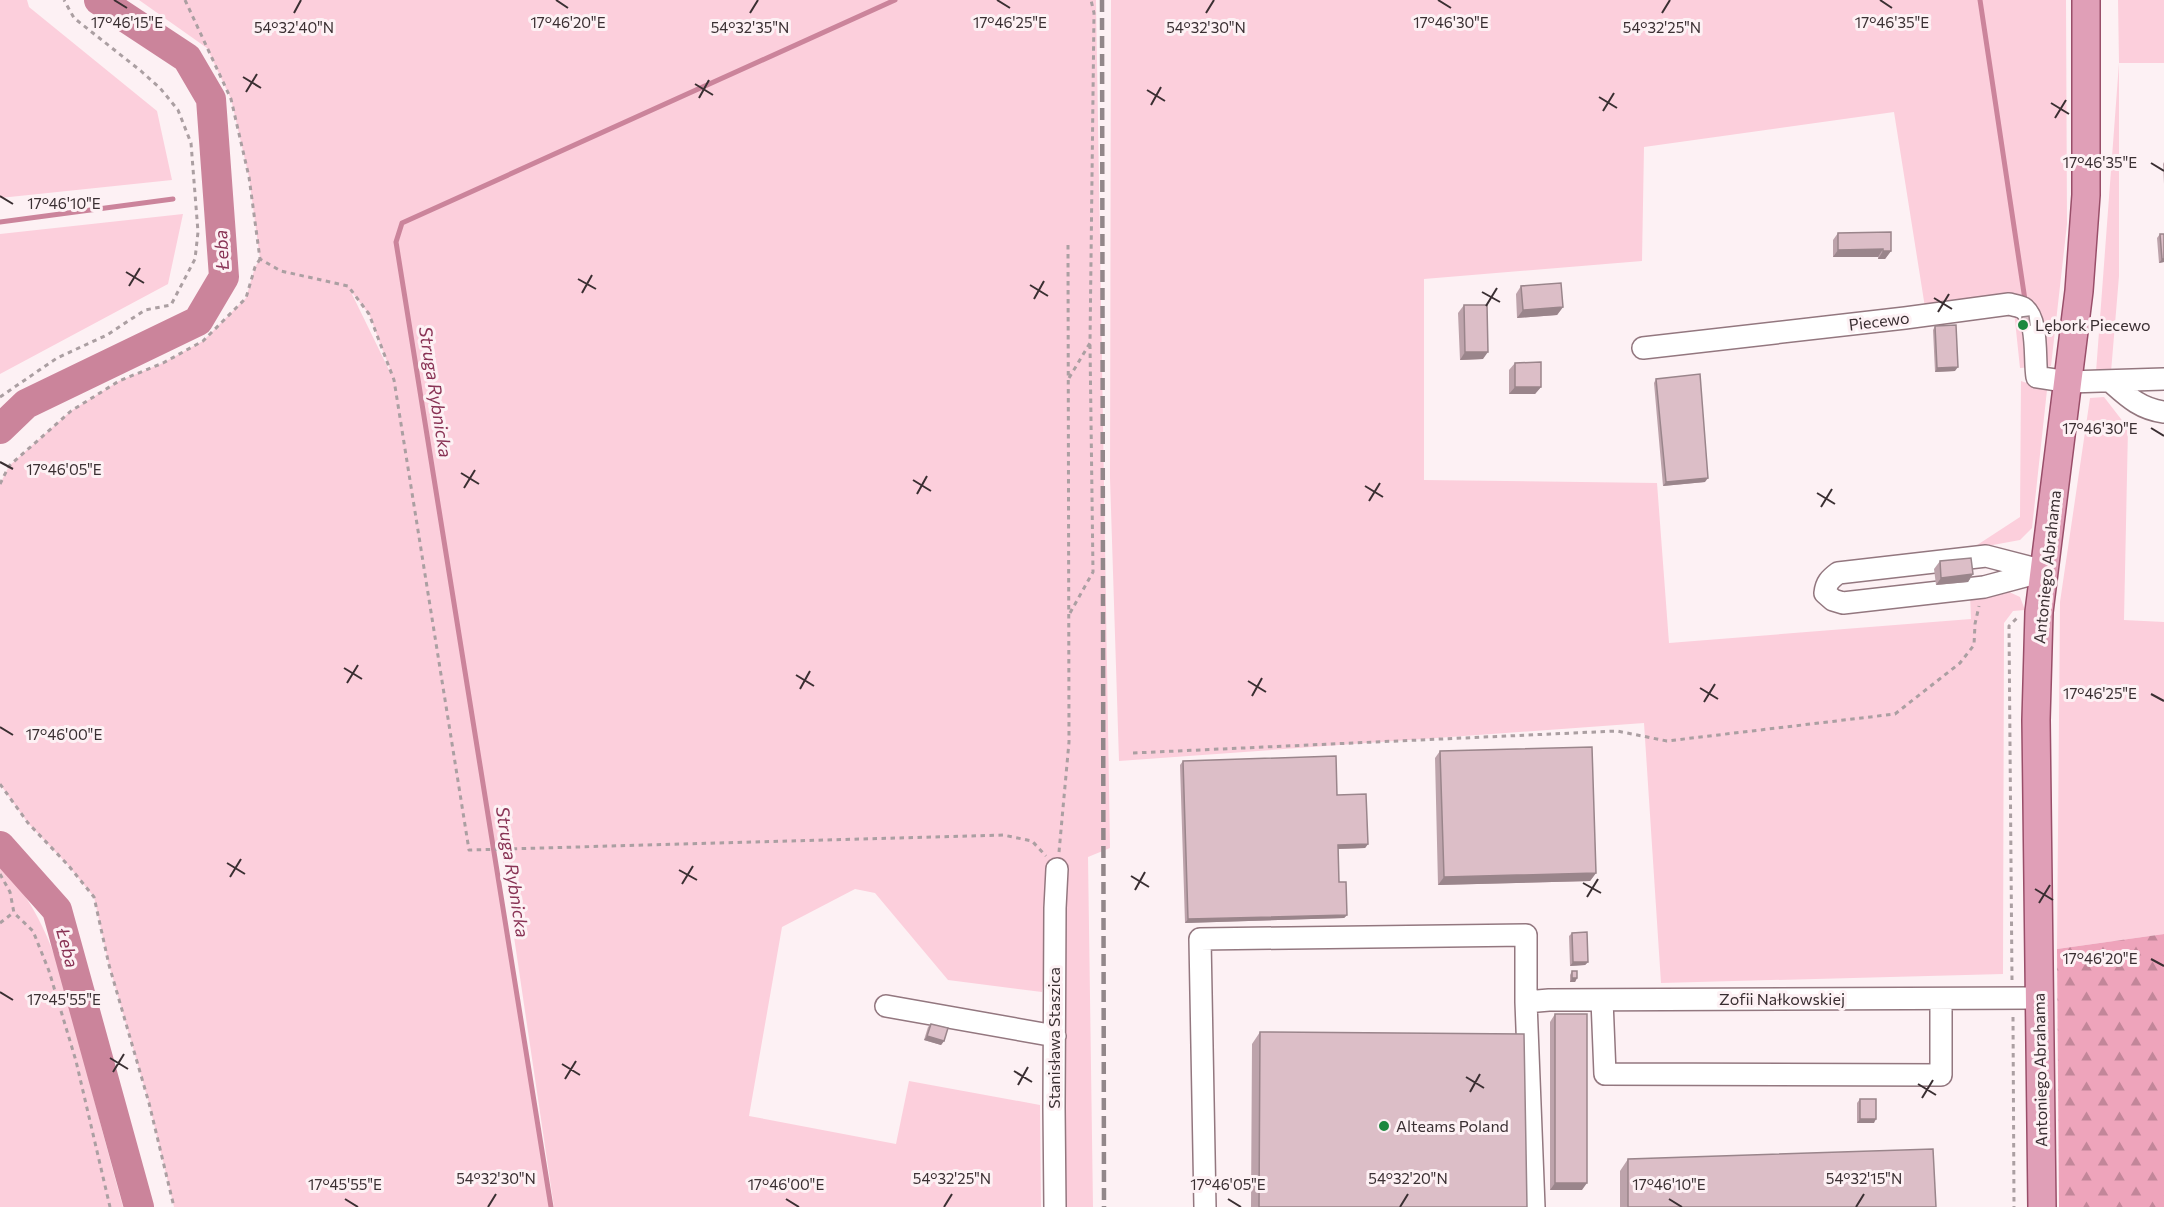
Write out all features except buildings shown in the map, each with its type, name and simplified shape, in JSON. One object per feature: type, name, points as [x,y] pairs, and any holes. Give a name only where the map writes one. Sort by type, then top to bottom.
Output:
[{"type":"main road","name":"Antoniego Abrahama","points":[[2042,1207],[2026,998],[2039,612],[2079,291],[2086,195],[2086,0]]},
{"type":"street","name":"Piecewo","points":[[1643,348],[2009,304],[2023,308],[2030,314],[2035,330],[2034,363],[2037,377],[2069,382],[2164,380]]},
{"type":"street","points":[[2110,381],[2137,405],[2164,412]]},
{"type":"street","points":[[1970,556],[1986,556],[2044,571],[1984,587],[1843,603],[1833,600],[1825,593],[1830,578],[1838,573],[1970,556]]},
{"type":"street","name":"Stanisława Staszica","points":[[1055,1207],[1057,869]]},
{"type":"street","points":[[1205,1207],[1200,939],[1526,935],[1526,1002],[1534,1207]]},
{"type":"street","name":"Zofii Nałkowskiej","points":[[1526,1002],[2026,998]]},
{"type":"street","points":[[1602,1000],[1605,1074],[1941,1075],[1941,999]]},
{"type":"street","points":[[886,1006],[1055,1036]]},
{"type":"path","points":[[0,397],[57,358],[107,335],[145,310],[171,304],[195,259],[198,232],[191,143],[178,110],[141,71],[74,18],[64,0]]},
{"type":"path","points":[[0,484],[9,465],[70,411],[119,381],[163,363],[203,341],[246,298],[255,267],[260,259],[249,177],[231,99],[185,0]]},
{"type":"path","points":[[1069,614],[1093,572],[1090,343],[1094,24],[1091,0]]},
{"type":"path","points":[[1057,869],[1069,742],[1068,244]]},
{"type":"path","points":[[260,259],[281,271],[348,286],[369,314],[394,380],[468,850],[1003,834],[1032,841],[1057,869]]},
{"type":"path","points":[[1068,380],[1090,343]]},
{"type":"path","points":[[1133,753],[1617,731],[1667,741],[1895,714],[1959,663],[1974,645],[1975,624],[1984,587]]},
{"type":"path","points":[[2014,1207],[2026,998],[2009,626],[2019,615],[2039,612]]},
{"type":"path","points":[[0,784],[28,823],[68,865],[94,897],[109,964],[149,1104],[174,1207]]},
{"type":"path","points":[[0,874],[10,892],[14,913],[33,931],[49,971],[76,1061],[110,1207]]},
{"type":"path","points":[[0,922],[14,913]]},
{"type":"shaded area","points":[[0,0],[27,0],[29,7],[157,111],[172,180],[0,198]]},
{"type":"shaded area","points":[[139,0],[1096,0],[1110,848],[1088,857],[1093,1207],[1055,1207],[1056,877],[1042,992],[948,980],[875,893],[855,889],[782,927],[749,1116],[896,1144],[909,1081],[1040,1105],[1041,1207],[554,1207],[501,849],[493,850],[551,1207],[174,1207],[149,1103],[109,965],[94,897],[68,865],[28,823],[0,784],[0,484],[9,466],[71,411],[119,381],[163,363],[203,341],[246,298],[255,267],[260,259],[249,177],[231,99],[207,48]],"holes":[[[350,290],[369,314],[391,372]]]},
{"type":"shaded area","points":[[1111,0],[2066,0],[2067,224],[2051,366],[2020,368],[2014,311],[1927,320],[1894,112],[1644,147],[1642,261],[1424,279],[1424,480],[1657,483],[1669,643],[1971,619],[1970,594],[2007,591],[2020,597],[2025,610],[2013,611],[2004,623],[2003,974],[1661,983],[1644,723],[1119,761],[1110,478]]},
{"type":"shaded area","points":[[2118,0],[2164,0],[2164,63],[2119,63]]},
{"type":"shaded area","points":[[2119,63],[2119,276],[2111,372],[2096,372]]},
{"type":"shaded area","points":[[183,214],[168,284],[0,374],[0,234]]},
{"type":"shaded area","points":[[2021,381],[2047,390],[2032,528],[2020,540],[1971,549],[2020,517]]},
{"type":"shaded area","points":[[2104,397],[2128,428],[2124,620],[2164,622],[2164,934],[2057,949],[2060,602],[2090,398]]},
{"type":"shaded area","points":[[0,866],[18,886],[32,908],[54,955],[70,1005],[123,1207],[0,1207]]},
{"type":"green space","points":[[2164,934],[2164,1207],[2059,1207],[2057,949]]},
{"type":"waterway","name":"Łeba","points":[[0,429],[26,404],[198,321],[224,277],[211,99],[187,58],[99,0]]},
{"type":"waterway","name":"Struga Rybnicka","points":[[551,1207],[396,242],[402,223],[895,0]]},
{"type":"waterway","points":[[1980,0],[2025,300]]},
{"type":"waterway","points":[[0,222],[173,199]]},
{"type":"waterway","name":"Łeba","points":[[0,846],[57,910],[139,1207]]},
{"type":"railway","points":[[1102,0],[1104,1207]]},
{"type":"place","name":"Lębork Piecewo","points":[[2023,325]]},
{"type":"place","name":"Alteams Poland","points":[[1384,1126]]}]
